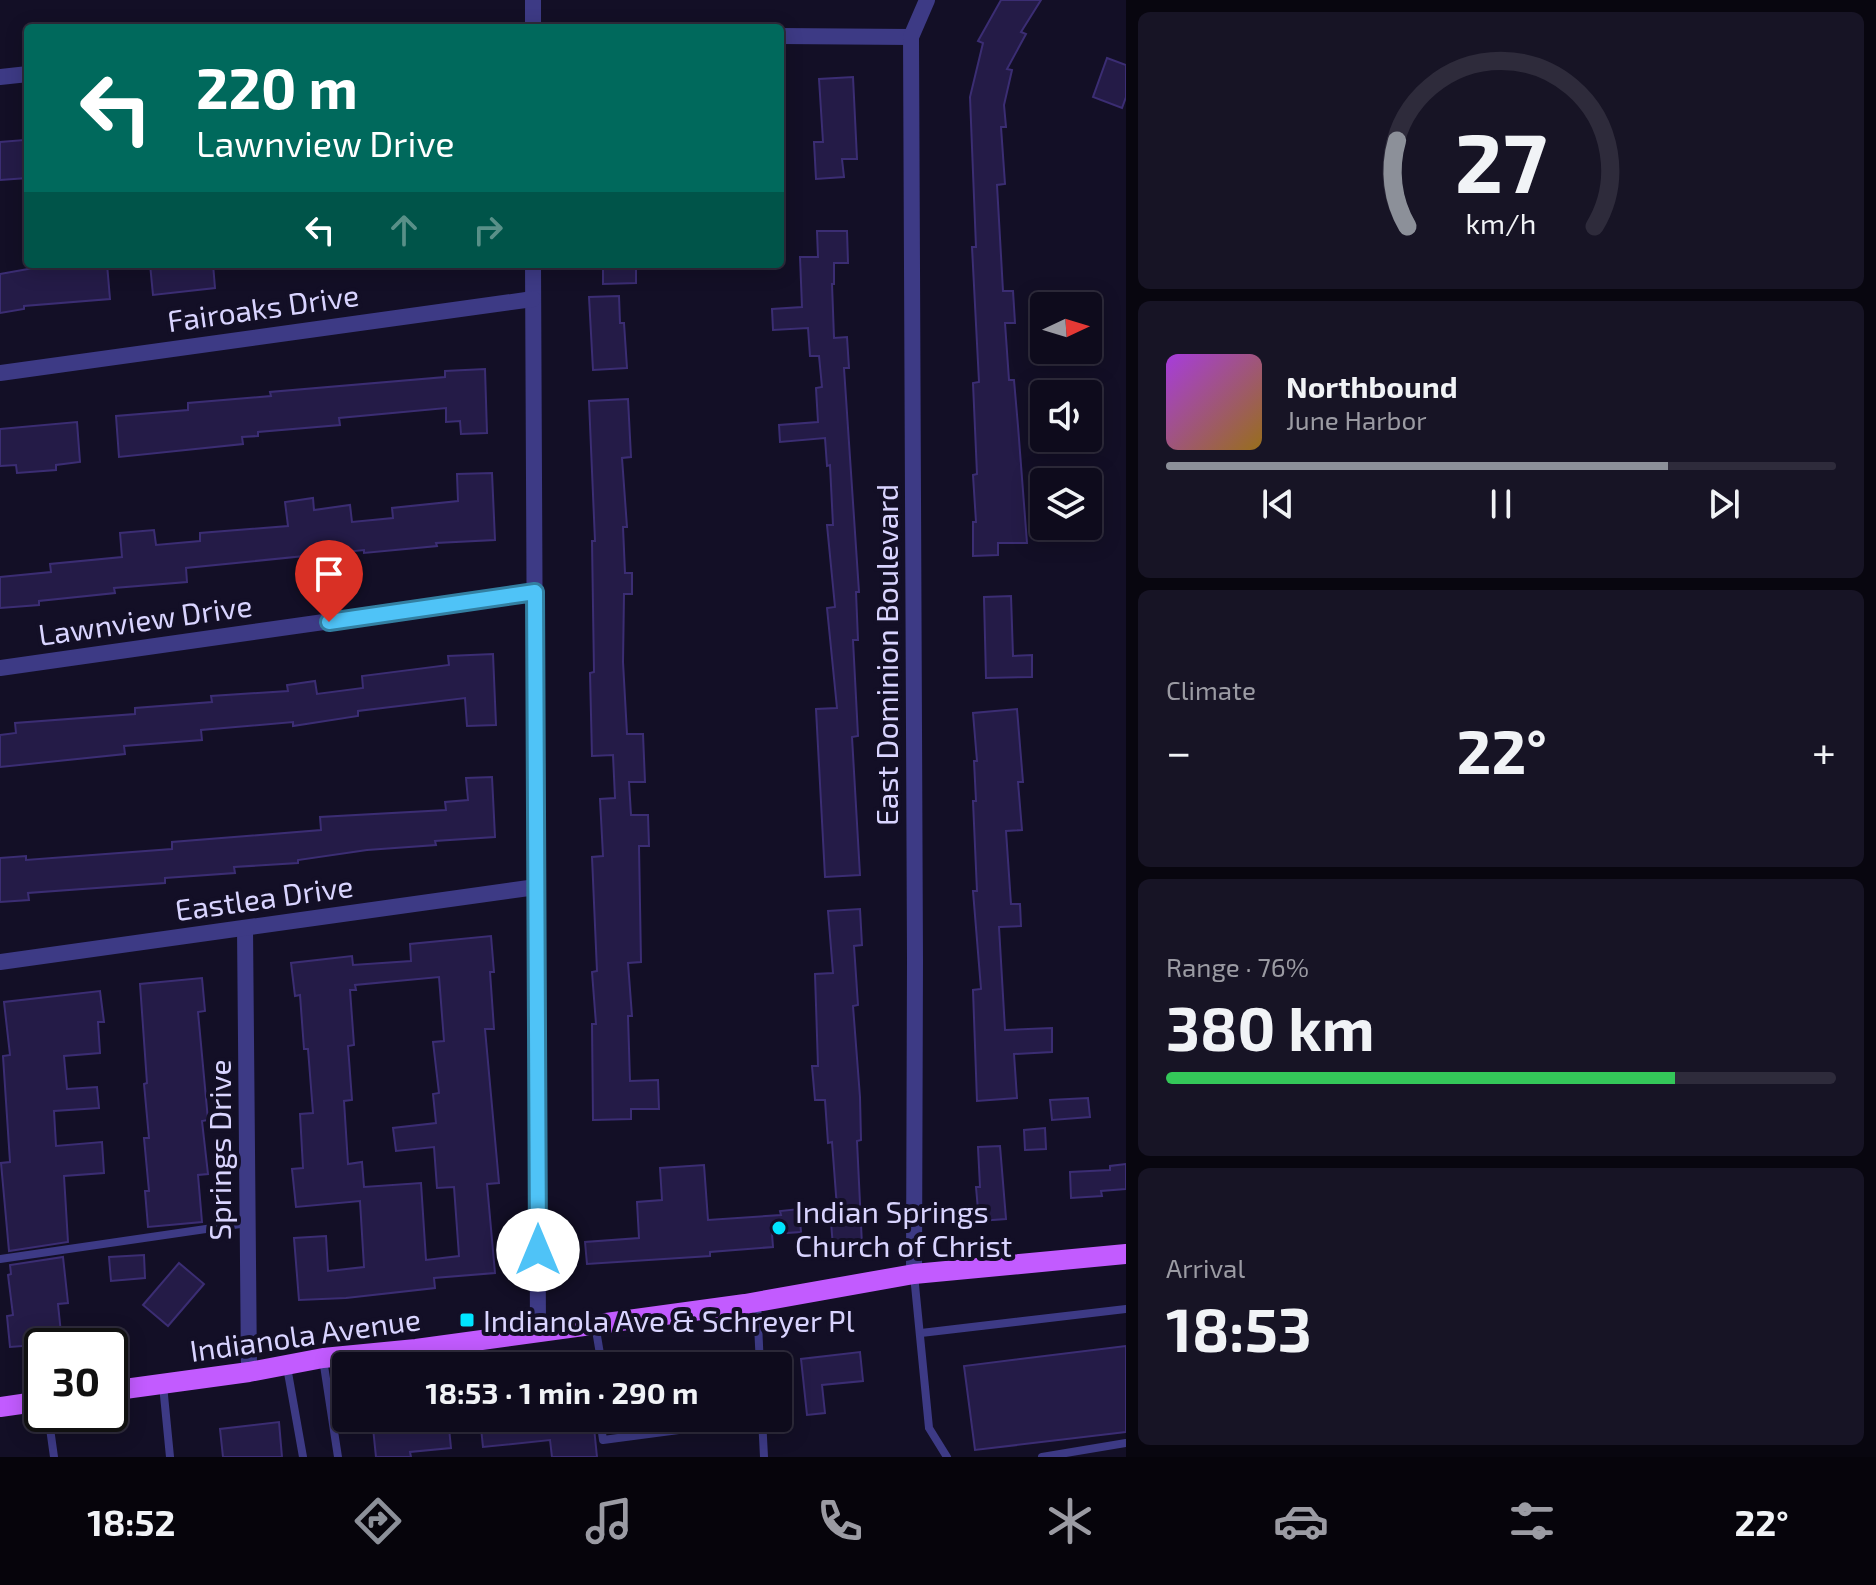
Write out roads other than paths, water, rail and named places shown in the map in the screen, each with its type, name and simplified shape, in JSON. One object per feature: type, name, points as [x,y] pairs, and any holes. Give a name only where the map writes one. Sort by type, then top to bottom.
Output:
[{"type":"main road","name":"Indianola Avenue","points":[[128,1389],[323,1358],[416,1349],[757,1302],[914,1274],[1126,1254]]},
{"type":"main road","points":[[0,1407],[24,1404]]},
{"type":"street","points":[[533,0],[533,24]]},
{"type":"street","points":[[784,36],[911,37],[927,0]]},
{"type":"street","name":"East Dominion Boulevard","points":[[911,37],[914,1274]]},
{"type":"street","points":[[0,77],[24,74]]},
{"type":"street","points":[[533,268],[538,1331]]},
{"type":"street","name":"Fairoaks Drive","points":[[0,373],[533,299]]},
{"type":"street","name":"Lawnview Drive","points":[[0,668],[535,592]]},
{"type":"street","name":"Eastlea Drive","points":[[0,962],[536,887]]},
{"type":"street","name":"Springs Drive","points":[[245,928],[249,1372]]},
{"type":"lane","points":[[0,1259],[247,1223]]},
{"type":"lane","points":[[914,1274],[929,1428],[947,1457]]},
{"type":"lane","points":[[757,1302],[759,1352]]},
{"type":"lane","points":[[921,1333],[1126,1309]]},
{"type":"lane","points":[[595,1324],[600,1352]]},
{"type":"lane","points":[[323,1358],[338,1457]]},
{"type":"lane","points":[[286,1364],[303,1457]]},
{"type":"lane","points":[[163,1384],[170,1457]]},
{"type":"lane","points":[[51,1432],[54,1457]]},
{"type":"lane","points":[[602,1432],[603,1440],[664,1432]]},
{"type":"lane","points":[[763,1432],[764,1457]]},
{"type":"lane","points":[[1042,1457],[1126,1443]]},
{"type":"place","name":"Indian Springs Church of Christ","points":[[779,1228]]},
{"type":"place","name":"Indianola Ave & Schreyer Pl","points":[[467,1320]]}]
